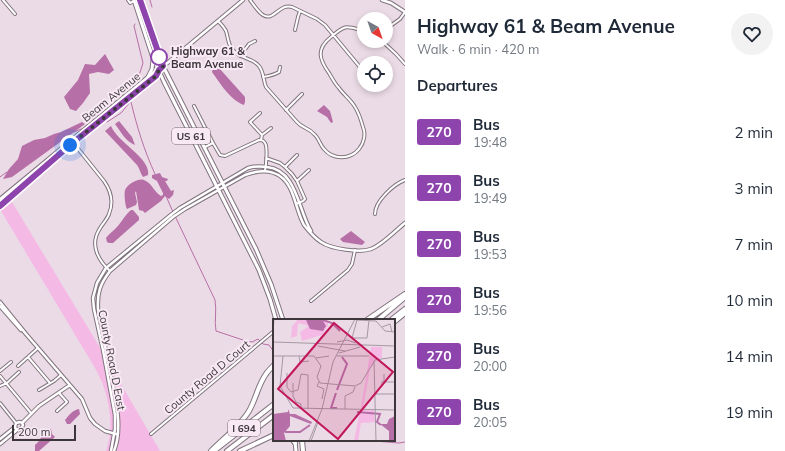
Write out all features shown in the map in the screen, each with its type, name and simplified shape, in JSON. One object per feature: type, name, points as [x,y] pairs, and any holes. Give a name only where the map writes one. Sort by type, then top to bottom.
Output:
[{"type":"highway","points":[[368,319],[405,294]]},
{"type":"highway","points":[[379,319],[405,297]]},
{"type":"highway","points":[[392,319],[405,309]]},
{"type":"highway","points":[[395,321],[405,313]]},
{"type":"highway","points":[[211,451],[230,433],[249,411],[266,374],[273,366]]},
{"type":"highway","points":[[266,374],[273,369]]},
{"type":"highway","name":"I 694","points":[[214,451],[273,405]]},
{"type":"highway","name":"I 694","points":[[227,451],[273,416]]},
{"type":"highway","points":[[240,451],[273,435]]},
{"type":"highway","points":[[302,441],[303,451]]},
{"type":"main road","name":"US 61","points":[[140,0],[163,66],[262,262],[274,292],[282,319]]},
{"type":"main road","name":"US 61","points":[[134,1],[153,58],[167,89],[259,270],[276,319]]},
{"type":"main road","points":[[148,77],[152,69],[153,58]]},
{"type":"main road","points":[[294,441],[296,451]]},
{"type":"street","points":[[3,0],[15,14]]},
{"type":"street","points":[[128,0],[130,3],[134,1]]},
{"type":"street","name":"Beam Avenue","points":[[0,206],[73,143],[156,76],[163,66],[243,0]]},
{"type":"street","points":[[250,0],[262,15],[273,15],[286,6],[290,6],[320,20],[357,64]]},
{"type":"street","points":[[382,0],[391,3],[405,12],[400,19],[393,24]]},
{"type":"street","points":[[295,30],[300,11]]},
{"type":"street","points":[[218,21],[225,30],[231,47],[236,53],[240,56],[253,60],[258,64],[264,77],[266,87],[299,124],[314,133],[322,148],[330,155],[336,157],[349,156],[356,152],[361,146],[364,137],[364,130],[355,106],[338,87],[324,66],[321,60],[320,51],[323,45],[341,28],[346,27],[357,29]]},
{"type":"street","points":[[240,56],[249,44],[255,41]]},
{"type":"street","points":[[390,48],[405,64]]},
{"type":"street","points":[[264,77],[279,72],[280,67]]},
{"type":"street","name":"Beam Avenue","points":[[0,199],[154,72],[159,70]]},
{"type":"street","points":[[286,110],[302,94]]},
{"type":"street","points":[[194,106],[220,155],[225,156],[256,141],[262,140]]},
{"type":"street","points":[[260,113],[250,122],[262,135],[262,140],[266,145],[265,171]]},
{"type":"street","points":[[262,135],[271,128]]},
{"type":"street","points":[[71,140],[107,185],[111,195],[112,200],[110,212],[96,234],[95,240],[96,252],[106,268],[110,271]]},
{"type":"street","points":[[204,147],[213,143]]},
{"type":"street","points":[[285,167],[297,155]]},
{"type":"street","points":[[266,158],[280,163],[297,181],[305,199],[298,203]]},
{"type":"street","name":"County Road D East","points":[[114,451],[116,446],[115,415],[93,298],[97,284],[106,268],[172,214],[222,183],[251,167],[258,166],[276,169],[285,175],[292,184],[304,224],[320,242],[329,246],[355,250]]},
{"type":"street","points":[[297,181],[309,170]]},
{"type":"street","name":"County Road D East","points":[[111,451],[119,420],[98,309],[97,299],[100,285],[104,278],[110,271],[173,217],[250,173],[265,171],[276,174],[287,183],[298,203]]},
{"type":"street","points":[[375,214],[375,209],[384,196],[405,180]]},
{"type":"street","points":[[311,301],[348,270],[352,264],[355,250],[366,250],[378,245],[405,223]]},
{"type":"street","points":[[0,302],[82,399],[90,418],[95,424],[105,432],[116,434]]},
{"type":"street","points":[[0,306],[26,334]]},
{"type":"street","name":"County Road D Court","points":[[151,434],[273,332]]},
{"type":"street","points":[[18,366],[38,348]]},
{"type":"street","points":[[28,357],[50,383]]},
{"type":"street","points":[[0,371],[11,362]]},
{"type":"street","points":[[0,386],[19,372]]},
{"type":"street","points":[[39,390],[61,375]]},
{"type":"street","points":[[0,376],[31,413]]},
{"type":"street","points":[[0,439],[16,428],[21,429],[23,425],[22,423],[31,413],[70,385]]},
{"type":"street","points":[[57,411],[67,402],[59,393]]},
{"type":"street","points":[[0,403],[16,423],[16,428],[0,444]]},
{"type":"street","points":[[16,423],[22,423]]},
{"type":"shaded area","points":[[105,54],[114,70],[109,74],[98,72],[89,74],[90,93],[76,111],[70,109],[64,97],[78,80],[85,64],[95,65]]},
{"type":"shaded area","points":[[214,67],[220,69],[245,97],[244,105],[234,99],[222,86],[212,72]]},
{"type":"shaded area","points":[[324,105],[330,111],[333,122],[331,123],[327,117],[317,111]]},
{"type":"shaded area","points":[[119,121],[132,137],[135,145],[126,139],[115,124]]},
{"type":"shaded area","points":[[82,122],[85,124],[12,177],[3,179],[18,159],[22,146],[34,140],[45,138],[61,132]]},
{"type":"shaded area","points":[[111,126],[120,138],[144,163],[148,169],[148,175],[143,177],[137,165],[105,131]]},
{"type":"shaded area","points":[[67,147],[0,205],[0,201]]},
{"type":"shaded area","points":[[160,173],[162,177],[168,179],[165,181],[171,191],[174,190],[173,195],[169,199],[165,196],[161,201],[145,213],[139,210],[136,191],[136,205],[127,209],[125,190],[133,182],[142,180],[147,181],[161,196],[163,195],[157,181],[152,178],[152,175]]},
{"type":"shaded area","points":[[12,202],[160,451],[106,451],[110,436],[110,411],[103,385],[95,368],[1,211]]},
{"type":"shaded area","points":[[131,210],[133,210],[139,217],[139,220],[113,243],[107,242],[106,238]]},
{"type":"shaded area","points":[[351,231],[365,242],[362,245],[343,242],[340,239]]},
{"type":"shaded area","points":[[79,409],[80,414],[70,424],[67,424],[65,420],[73,412]]},
{"type":"shaded area","points":[[51,429],[52,434],[55,437],[39,451],[35,451],[35,445],[41,437]]},
{"type":"waterway","points":[[150,0],[152,7]]},
{"type":"waterway","points":[[135,24],[134,26],[143,63],[137,82]]},
{"type":"waterway","points":[[107,122],[121,113],[130,102]]},
{"type":"waterway","points":[[131,102],[141,138],[155,174]]},
{"type":"waterway","points":[[74,132],[81,129]]},
{"type":"waterway","points":[[0,177],[7,172]]},
{"type":"waterway","points":[[166,196],[173,212]]},
{"type":"waterway","points":[[175,216],[215,300],[216,331],[246,341],[252,342],[258,339],[263,344],[269,345],[273,351]]},
{"type":"waterway","points":[[374,441],[405,442]]},
{"type":"bus line","name":"270","points":[[0,206],[70,145],[102,121],[156,76],[163,66],[140,0]]},
{"type":"place","name":"Highway 61 & Beam Avenue","points":[[159,57]]},
{"type":"route","points":[[70,145],[102,121],[156,76],[163,66],[159,57]]}]
